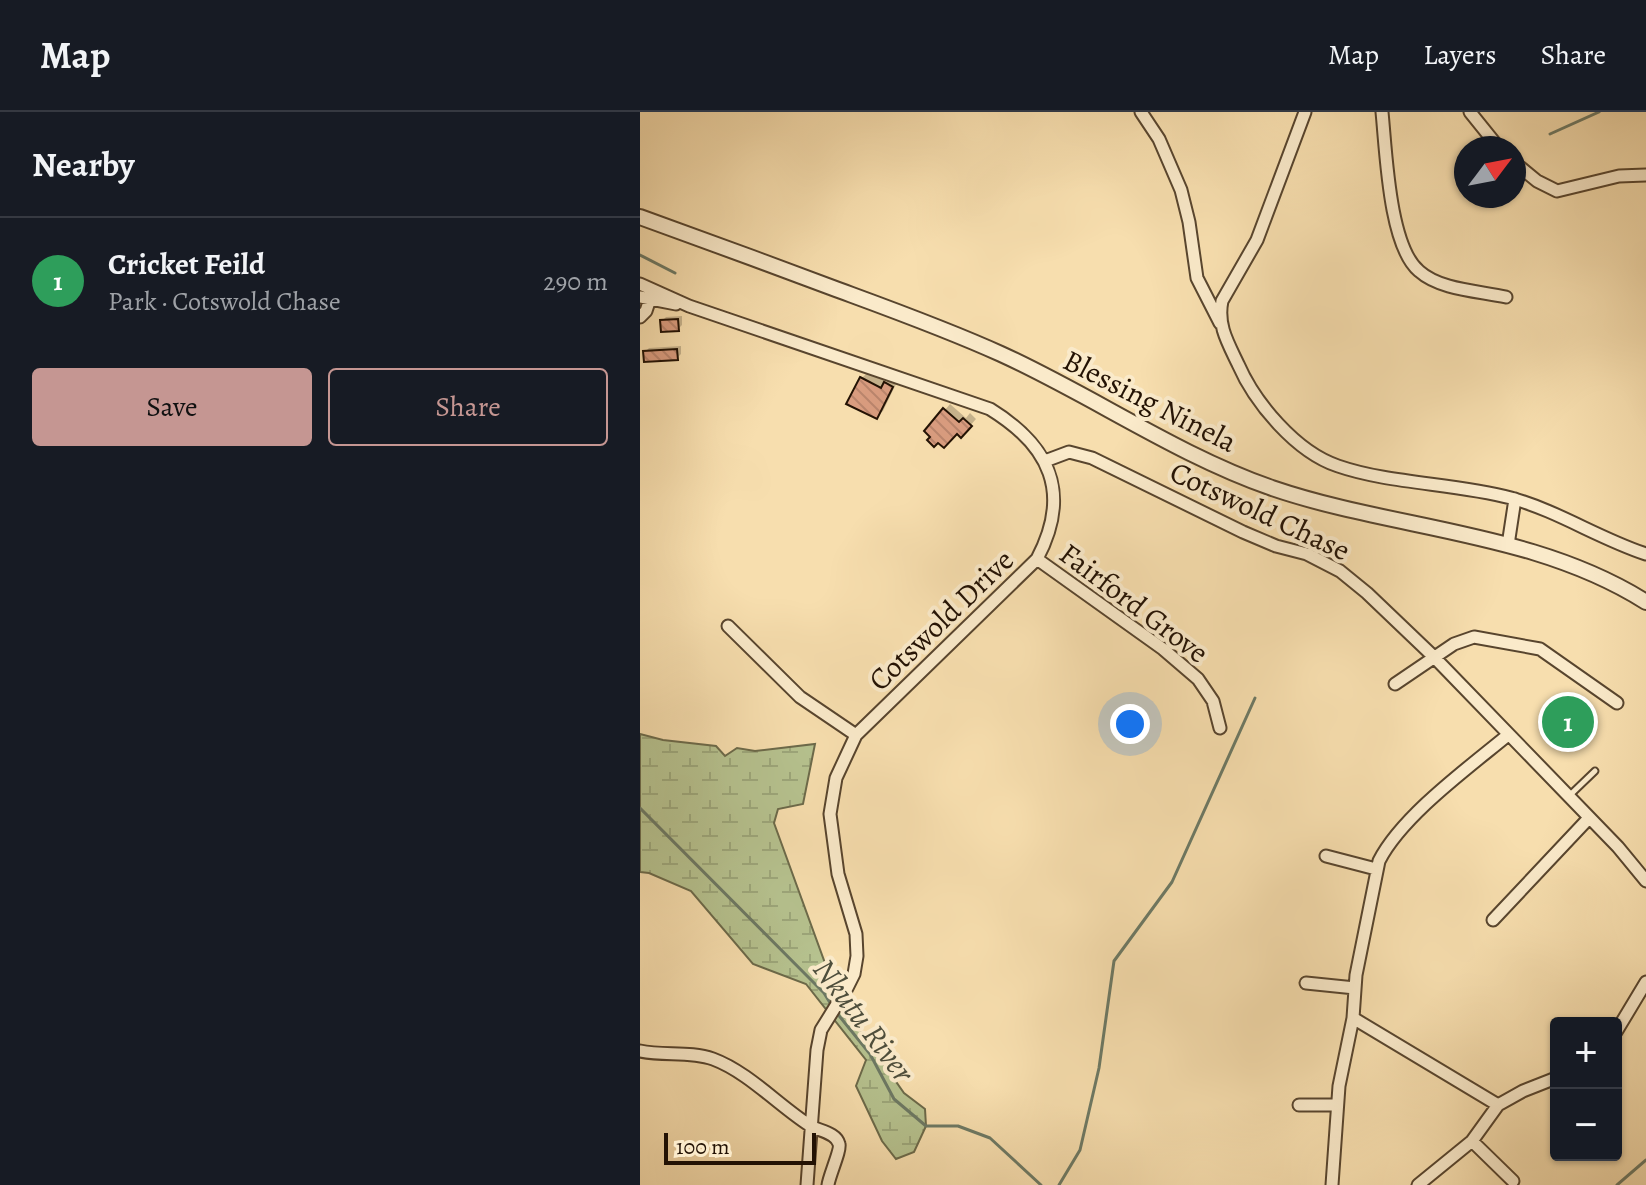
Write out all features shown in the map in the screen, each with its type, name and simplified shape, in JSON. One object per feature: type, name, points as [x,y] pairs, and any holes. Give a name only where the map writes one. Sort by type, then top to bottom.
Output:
[{"type":"street","points":[[1141,112],[1159,139],[1181,190],[1197,278],[1245,381],[1262,407],[1283,429],[1335,465],[1515,499],[1646,554]]},
{"type":"street","points":[[1220,324],[1222,301],[1257,240],[1305,112]]},
{"type":"street","points":[[1382,112],[1395,217],[1401,243],[1410,262],[1434,281],[1506,297]]},
{"type":"street","points":[[1470,112],[1489,136]]},
{"type":"street","points":[[1526,171],[1557,191],[1619,176],[1646,175]]},
{"type":"street","name":"Blessing Ninela","points":[[640,217],[950,330],[1244,478],[1330,504],[1508,545],[1577,567],[1620,585],[1646,602]]},
{"type":"street","name":"Cotswold Drive","points":[[640,284],[648,295],[974,401],[1024,434],[1045,461],[1053,489],[1054,512],[1045,544],[1037,559],[856,735],[836,778],[830,814],[838,874],[856,934],[857,956],[854,974],[821,1030],[807,1185]]},
{"type":"street","points":[[640,317],[648,295]]},
{"type":"street","name":"Cotswold Chase","points":[[1045,461],[1069,452],[1092,458],[1243,532],[1276,546],[1307,554],[1340,571],[1434,657],[1618,847],[1646,881]]},
{"type":"street","points":[[1508,545],[1515,499]]},
{"type":"street","name":"Fairford Grove","points":[[1037,559],[1163,649],[1198,679],[1213,701],[1220,728]]},
{"type":"street","points":[[728,626],[800,697],[856,735]]},
{"type":"street","points":[[1395,684],[1454,644],[1474,637],[1540,649],[1617,703]]},
{"type":"street","points":[[1332,1185],[1337,1105],[1376,869],[1386,846],[1454,778],[1508,735]]},
{"type":"street","points":[[1493,920],[1589,818]]},
{"type":"street","points":[[1326,856],[1376,869]]},
{"type":"street","points":[[1306,983],[1355,988]]},
{"type":"street","points":[[1622,1023],[1645,988]]},
{"type":"street","points":[[1353,1018],[1498,1105]]},
{"type":"street","points":[[640,1051],[695,1055],[725,1065],[812,1128],[833,1136],[840,1145],[828,1185]]},
{"type":"street","points":[[1418,1185],[1472,1141],[1498,1105],[1550,1080]]},
{"type":"street","points":[[1299,1105],[1337,1105]]},
{"type":"street","points":[[1472,1141],[1513,1181]]},
{"type":"lane","points":[[1568,796],[1595,771]]},
{"type":"green space","points":[[640,734],[716,746],[725,756],[737,748],[755,751],[815,744],[803,804],[778,809],[774,823],[833,985],[850,1016],[904,1093],[925,1109],[926,1126],[914,1152],[896,1159],[882,1141],[856,1086],[866,1060],[806,984],[753,964],[691,891],[640,872]]},
{"type":"building","points":[[678,319],[679,331],[661,332],[660,320]]},
{"type":"building","points":[[677,349],[678,360],[644,362],[643,351]]},
{"type":"building","points":[[860,377],[881,388],[884,382],[893,387],[877,419],[846,404]]},
{"type":"building","points":[[943,408],[959,422],[963,418],[972,426],[961,438],[957,434],[944,448],[938,443],[934,447],[924,431]]},
{"type":"waterway","points":[[1550,134],[1599,112]]},
{"type":"waterway","points":[[640,255],[675,273]]},
{"type":"waterway","points":[[1059,1185],[1080,1150],[1099,1068],[1114,961],[1172,882],[1255,698]]},
{"type":"waterway","name":"Nkutu River","points":[[640,808],[824,993],[832,1006]]},
{"type":"waterway","name":"Nkutu River","points":[[836,1012],[870,1054],[894,1099],[926,1126],[958,1126],[990,1138],[1041,1185]]},
{"type":"waterway","points":[[1617,1185],[1646,1160]]},
{"type":"place","name":"Cricket Feild","points":[[1568,722]]}]
